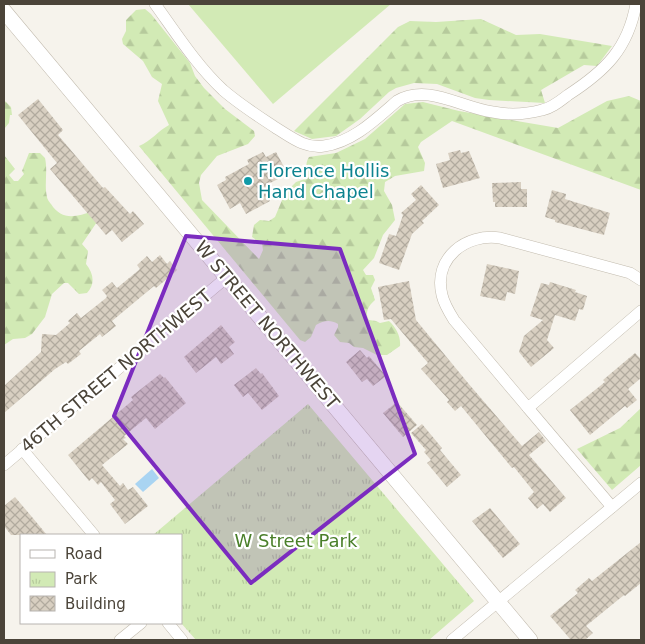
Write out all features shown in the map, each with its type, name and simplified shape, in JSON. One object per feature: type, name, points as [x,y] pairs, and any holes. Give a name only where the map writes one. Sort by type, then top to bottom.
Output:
[{"type":"street","points":[[155,4],[199,63],[222,89],[296,141],[314,147],[334,144],[354,135],[397,100],[416,94],[429,94],[492,112],[506,114],[543,110],[589,82],[614,57],[629,31],[636,4]]},
{"type":"street","name":"W STREET NORTHWEST","points":[[4,11],[530,640]]},
{"type":"street","points":[[612,507],[454,320],[445,305],[441,293],[441,279],[445,266],[453,253],[472,240],[486,237],[500,238],[630,273],[641,280]]},
{"type":"street","name":"46TH STREET NORTHWEST","points":[[4,465],[227,278]]},
{"type":"street","points":[[528,408],[641,311]]},
{"type":"street","points":[[22,449],[93,534]]},
{"type":"street","points":[[452,640],[641,483]]},
{"type":"street","points":[[120,640],[140,624]]},
{"type":"street","points":[[169,624],[182,640]]},
{"type":"highlighted area","points":[[186,236],[340,249],[415,454],[251,583],[114,416]]},
{"type":"green space","points":[[188,4],[391,4],[273,104]]},
{"type":"green space","points":[[145,9],[190,63],[195,76],[204,88],[225,109],[254,131],[255,136],[248,144],[217,156],[201,175],[199,183],[202,200],[259,259],[263,250],[262,244],[252,237],[254,225],[260,220],[269,221],[275,217],[285,193],[296,182],[305,179],[309,157],[336,153],[365,139],[405,104],[423,102],[459,111],[558,128],[607,101],[629,96],[641,101],[641,190],[452,121],[421,142],[418,147],[425,163],[424,171],[395,176],[385,182],[384,191],[392,205],[395,220],[383,235],[374,258],[363,270],[366,275],[373,275],[375,280],[371,288],[375,300],[368,309],[367,315],[369,320],[380,323],[389,321],[398,332],[400,346],[387,355],[377,355],[363,348],[354,347],[349,343],[340,342],[334,335],[338,324],[329,321],[316,325],[311,337],[305,342],[300,340],[139,146],[169,125],[158,101],[162,84],[152,77],[143,61],[123,44],[122,39],[126,31],[126,20],[136,10]]},
{"type":"green space","points":[[481,19],[516,35],[540,34],[612,46],[597,66],[584,65],[541,90],[545,103],[475,98],[437,84],[414,83],[389,92],[360,119],[336,136],[312,139],[294,131],[398,27],[410,21],[436,22]]},
{"type":"green space","points":[[4,100],[11,107],[12,115],[10,115],[9,123],[4,129]]},
{"type":"green space","points":[[29,153],[40,153],[45,158],[47,198],[55,209],[60,213],[70,216],[93,211],[99,219],[82,244],[88,251],[86,264],[92,274],[92,286],[87,293],[79,294],[68,283],[64,283],[52,294],[45,317],[32,334],[25,338],[13,339],[4,345],[4,155],[15,169],[9,175],[14,181],[18,181],[24,174],[22,171]]},
{"type":"green space","name":"W Street Park","points":[[308,404],[474,601],[429,640],[196,640],[182,624],[182,534],[154,534]]},
{"type":"green space","points":[[641,408],[641,465],[612,490],[577,449],[620,428]]},
{"type":"water","points":[[152,469],[159,478],[143,492],[135,484]]},
{"type":"building","points":[[38,99],[63,130],[58,135],[103,188],[105,187],[130,214],[133,211],[144,224],[122,242],[112,230],[106,235],[50,169],[57,163],[18,115]]},
{"type":"building","points":[[460,150],[461,153],[469,151],[480,178],[443,188],[436,164],[450,160],[448,153]]},
{"type":"building","name":"Florence Hollis Hand Chapel","points":[[263,152],[266,157],[276,152],[284,167],[274,172],[278,179],[270,183],[273,189],[266,193],[270,201],[246,214],[240,203],[230,209],[217,185],[226,180],[225,177],[249,164],[247,160]]},
{"type":"building","points":[[521,182],[521,189],[527,189],[527,207],[495,207],[492,183]]},
{"type":"building","points":[[421,185],[439,205],[422,221],[424,223],[412,234],[399,270],[379,263],[389,234],[396,236],[403,215],[401,213],[416,200],[411,194]]},
{"type":"building","points":[[552,190],[566,194],[565,199],[610,213],[604,235],[555,222],[555,220],[545,217]]},
{"type":"building","points":[[160,255],[167,264],[170,261],[177,270],[156,288],[154,286],[112,321],[116,326],[102,337],[100,334],[79,351],[81,354],[68,364],[66,362],[55,369],[4,413],[4,386],[41,352],[42,334],[56,335],[70,323],[68,321],[77,313],[81,318],[106,298],[107,296],[102,290],[112,282],[117,288],[140,269],[137,265],[147,256],[152,262]]},
{"type":"building","points":[[487,264],[519,271],[515,294],[507,292],[505,301],[480,296]]},
{"type":"building","points":[[409,281],[416,320],[468,383],[522,446],[539,432],[546,441],[529,455],[566,498],[550,512],[543,504],[537,509],[528,498],[534,492],[514,467],[512,468],[461,406],[455,411],[447,402],[449,400],[421,369],[428,363],[391,319],[384,320],[378,287]]},
{"type":"building","points":[[550,282],[576,290],[575,292],[587,296],[583,310],[579,309],[575,321],[555,315],[547,340],[554,348],[531,367],[519,352],[524,336],[543,320],[530,316],[541,283],[549,285]]},
{"type":"building","points":[[221,325],[235,342],[229,347],[234,354],[221,364],[216,357],[196,373],[184,357]]},
{"type":"building","points":[[360,350],[367,358],[369,356],[386,376],[373,386],[367,379],[362,382],[346,362]]},
{"type":"building","points":[[635,353],[641,359],[641,378],[628,389],[637,400],[627,408],[625,406],[590,435],[570,410],[605,382],[603,380]]},
{"type":"building","points":[[256,368],[279,396],[262,410],[248,393],[243,397],[234,385]]},
{"type":"building","points":[[160,374],[165,377],[186,403],[155,429],[146,418],[124,436],[126,438],[123,439],[128,444],[102,465],[120,486],[123,483],[128,490],[133,487],[148,506],[125,524],[110,504],[115,500],[101,482],[98,485],[92,478],[89,481],[68,455],[133,400],[131,397]]},
{"type":"building","points":[[397,402],[417,425],[403,437],[383,413]]},
{"type":"building","points":[[422,424],[461,475],[447,487],[427,463],[431,460],[424,452],[426,450],[411,433]]},
{"type":"building","points":[[15,497],[46,534],[11,535],[4,526],[4,506]]},
{"type":"building","points":[[490,508],[520,544],[503,558],[472,521]]},
{"type":"building","points":[[641,542],[641,583],[586,626],[593,633],[585,640],[571,640],[550,616],[578,593],[575,590],[589,578],[592,581]]},
{"type":"place","name":"Florence Hollis Hand Chapel","points":[[248,181]]}]
